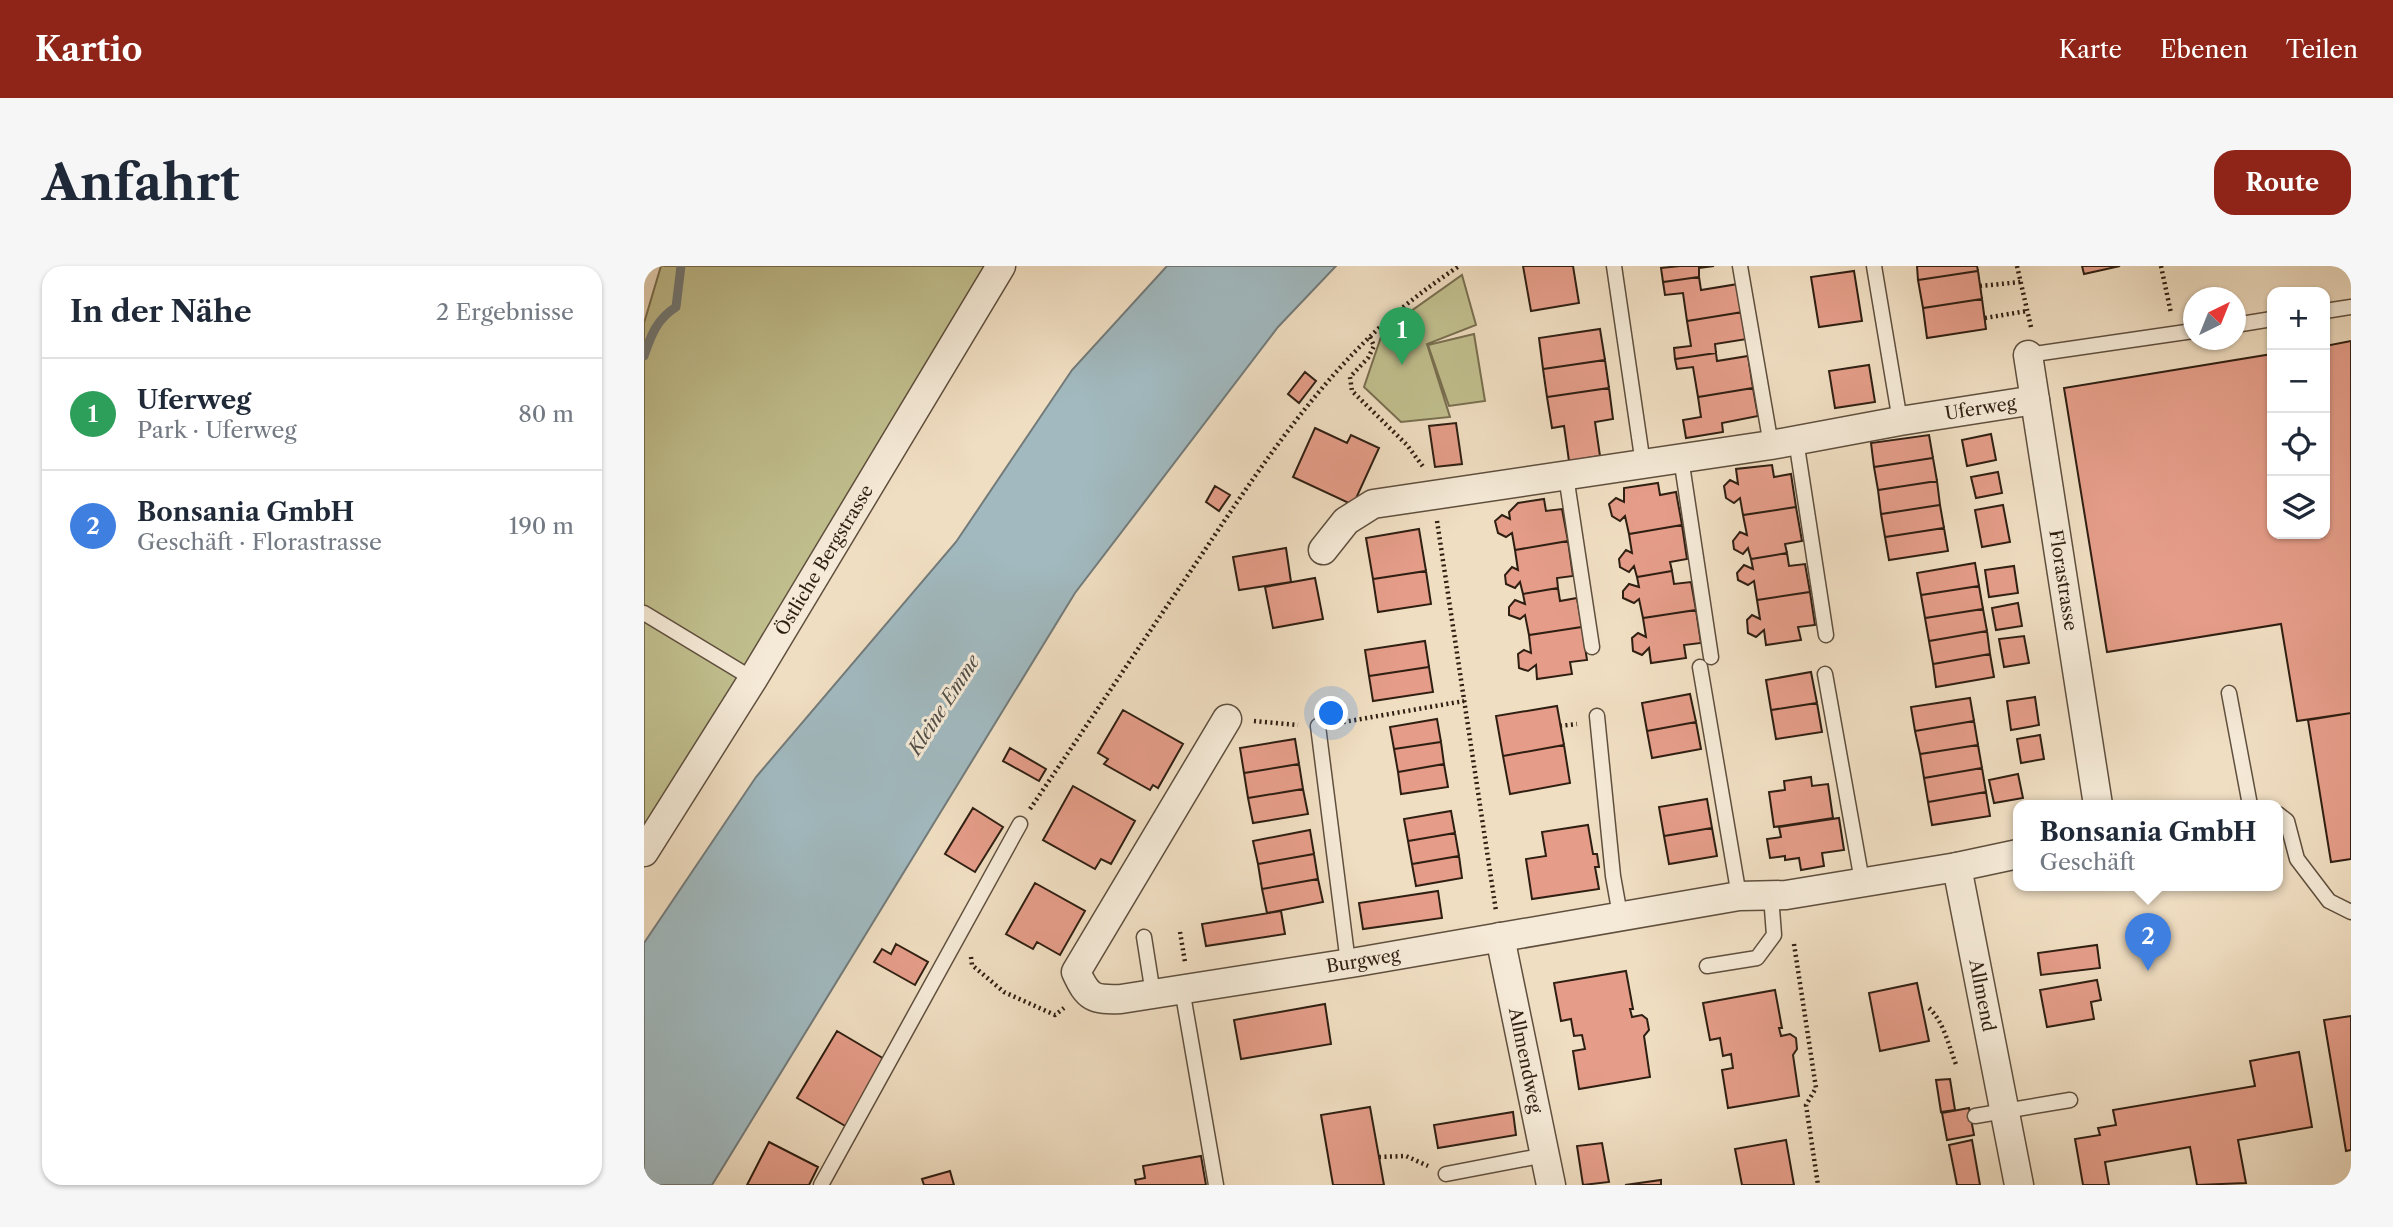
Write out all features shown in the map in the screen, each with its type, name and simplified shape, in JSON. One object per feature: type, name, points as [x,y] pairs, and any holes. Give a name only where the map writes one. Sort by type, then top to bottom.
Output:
[{"type":"street","name":"Östliche Bergstrasse","points":[[644,852],[753,680],[1001,266]]},
{"type":"street","name":"Florastrasse","points":[[2033,355],[2035,400],[2097,800]]},
{"type":"street","name":"Uferweg","points":[[1323,550],[1346,521],[1373,504],[1643,464],[2035,400]]},
{"type":"street","points":[[1085,991],[1076,972],[1227,719]]},
{"type":"street","points":[[1957,867],[2013,855]]},
{"type":"street","name":"Burgweg","points":[[1085,991],[1099,1000],[1182,989],[1740,895],[1778,895],[1957,867]]},
{"type":"street","name":"Allmend","points":[[1957,867],[2019,1185]]},
{"type":"street","name":"Allmendweg","points":[[1500,937],[1551,1185]]},
{"type":"lane","points":[[1614,266],[1643,464]]},
{"type":"lane","points":[[1740,266],[1826,635]]},
{"type":"lane","points":[[1874,266],[1900,421]]},
{"type":"lane","points":[[2330,311],[2351,307]]},
{"type":"lane","points":[[2246,323],[2267,320]]},
{"type":"lane","points":[[2033,355],[2183,333]]},
{"type":"lane","points":[[1681,458],[1705,662],[1740,895]]},
{"type":"lane","points":[[1566,476],[1592,647]]},
{"type":"lane","points":[[644,613],[753,680]]},
{"type":"lane","points":[[1825,674],[1862,881]]},
{"type":"lane","points":[[2229,693],[2249,800]]},
{"type":"lane","points":[[1597,716],[1613,876],[1620,915]]},
{"type":"lane","points":[[1318,726],[1348,963]]},
{"type":"lane","points":[[2283,818],[2287,821],[2297,859],[2329,901],[2351,912]]},
{"type":"lane","points":[[821,1185],[1020,824]]},
{"type":"lane","points":[[1707,966],[1757,958],[1774,935],[1778,895]]},
{"type":"lane","points":[[1144,937],[1153,993]]},
{"type":"lane","points":[[1182,989],[1216,1185]]},
{"type":"lane","points":[[1975,1116],[2070,1100]]},
{"type":"lane","points":[[1446,1174],[1545,1155]]},
{"type":"path","points":[[1020,824],[1291,427],[1370,337],[1426,289],[1459,266]]},
{"type":"path","points":[[2017,266],[2033,355]]},
{"type":"path","points":[[2161,266],[2176,334]]},
{"type":"path","points":[[1980,286],[2021,282]]},
{"type":"path","points":[[1985,318],[2027,311]]},
{"type":"path","points":[[1370,337],[1374,346],[1368,358],[1350,377],[1352,391],[1407,444],[1437,496],[1464,701],[1500,937]]},
{"type":"path","points":[[1227,719],[1318,726],[1464,701]]},
{"type":"path","points":[[1778,895],[1816,1088],[1805,1105],[1818,1185]]},
{"type":"path","points":[[972,965],[1004,992],[1055,1015],[1085,991]]},
{"type":"path","points":[[1929,1008],[1941,1024],[1957,1066]]},
{"type":"path","points":[[1379,1157],[1406,1156],[1446,1174]]},
{"type":"shaded area","points":[[661,266],[990,266],[644,832],[644,323]]},
{"type":"shaded area","points":[[1462,275],[1476,325],[1427,344],[1450,417],[1401,422],[1364,387],[1383,331]]},
{"type":"shaded area","points":[[1474,334],[1485,401],[1449,406],[1428,345]]},
{"type":"water","name":"Kleine Emme","points":[[1167,266],[1336,266],[1278,327],[1075,593],[712,1185],[644,1185],[644,943],[756,777],[956,542],[1072,370]]},
{"type":"building","points":[[1523,266],[1573,266],[1579,303],[1531,311]]},
{"type":"building","points":[[1714,266],[1699,268],[1699,277],[1663,282],[1661,268]]},
{"type":"building","points":[[1917,266],[1977,266],[1978,271],[1918,280]]},
{"type":"building","points":[[2082,266],[2120,266],[2084,274]]},
{"type":"building","points":[[1854,271],[1862,321],[1819,327],[1811,277]]},
{"type":"building","points":[[1978,271],[1982,299],[1923,308],[1918,280]]},
{"type":"building","points":[[1699,277],[1701,290],[1738,284],[1743,312],[1687,321],[1683,293],[1665,295],[1663,282]]},
{"type":"building","points":[[1982,299],[1986,329],[1927,338],[1923,308]]},
{"type":"building","points":[[1743,312],[1747,339],[1715,344],[1716,353],[1675,359],[1674,348],[1691,346],[1687,321]]},
{"type":"building","points":[[1600,329],[1605,360],[1543,369],[1539,338]]},
{"type":"building","points":[[2351,341],[2351,713],[2297,721],[2281,624],[2107,652],[2064,388],[2267,355],[2267,539],[2330,539],[2330,345]]},
{"type":"building","points":[[1716,353],[1717,361],[1748,356],[1753,388],[1698,397],[1693,367],[1677,369],[1675,359]]},
{"type":"building","points":[[1605,360],[1609,388],[1547,397],[1543,369]]},
{"type":"building","points":[[1869,365],[1875,402],[1835,408],[1829,371]]},
{"type":"building","points":[[1305,372],[1316,381],[1299,403],[1288,394]]},
{"type":"building","points":[[1609,388],[1613,419],[1595,422],[1600,456],[1569,461],[1564,426],[1552,428],[1547,397]]},
{"type":"building","points":[[1753,388],[1758,416],[1722,423],[1723,432],[1686,438],[1683,420],[1701,417],[1698,397]]},
{"type":"building","points":[[1456,423],[1462,464],[1435,467],[1429,426]]},
{"type":"building","points":[[1315,428],[1347,443],[1351,435],[1379,448],[1353,505],[1293,477]]},
{"type":"building","points":[[1991,434],[1996,460],[1967,466],[1962,440]]},
{"type":"building","points":[[1929,435],[1933,458],[1874,467],[1871,443]]},
{"type":"building","points":[[1933,458],[1937,481],[1878,490],[1874,467]]},
{"type":"building","points":[[1772,465],[1774,477],[1791,474],[1796,507],[1743,515],[1740,498],[1734,503],[1726,498],[1724,486],[1730,480],[1738,484],[1736,469]]},
{"type":"building","points":[[1998,472],[2002,493],[1976,498],[1971,477]]},
{"type":"building","points":[[1937,481],[1940,505],[1881,514],[1878,490]]},
{"type":"building","points":[[1658,483],[1660,495],[1676,492],[1682,525],[1629,534],[1625,516],[1620,521],[1612,516],[1609,504],[1616,498],[1624,502],[1624,488]]},
{"type":"building","points":[[1215,486],[1230,495],[1219,511],[1206,502]]},
{"type":"building","points":[[1544,499],[1546,511],[1562,509],[1568,541],[1515,550],[1512,533],[1506,537],[1498,533],[1495,521],[1502,515],[1510,519],[1509,512],[1518,503]]},
{"type":"building","points":[[1940,505],[1944,528],[1885,537],[1881,514]]},
{"type":"building","points":[[2003,505],[2010,542],[1982,547],[1975,510]]},
{"type":"building","points":[[1796,507],[1802,541],[1785,544],[1787,553],[1751,559],[1748,548],[1743,554],[1734,549],[1733,541],[1740,532],[1747,535],[1743,515]]},
{"type":"building","points":[[1682,525],[1687,559],[1670,562],[1672,571],[1637,577],[1634,566],[1629,572],[1620,567],[1619,559],[1626,550],[1632,553],[1629,534]]},
{"type":"building","points":[[1944,528],[1948,551],[1889,560],[1885,537]]},
{"type":"building","points":[[1419,529],[1426,571],[1373,579],[1366,538]]},
{"type":"building","points":[[1568,541],[1573,576],[1557,578],[1558,588],[1523,594],[1520,582],[1515,588],[1506,584],[1505,575],[1512,567],[1518,570],[1515,550]]},
{"type":"building","points":[[1286,548],[1291,582],[1239,590],[1233,557]]},
{"type":"building","points":[[1787,553],[1789,566],[1805,564],[1810,592],[1757,600],[1754,581],[1748,585],[1738,580],[1737,573],[1744,565],[1753,569],[1751,559]]},
{"type":"building","points":[[1975,563],[1979,586],[1921,595],[1917,573]]},
{"type":"building","points":[[2014,566],[2018,593],[1989,597],[1985,570]]},
{"type":"building","points":[[1426,571],[1431,604],[1378,612],[1373,579]]},
{"type":"building","points":[[1672,571],[1674,584],[1691,582],[1696,610],[1643,618],[1639,599],[1634,603],[1623,598],[1623,591],[1629,584],[1639,587],[1637,577]]},
{"type":"building","points":[[1315,578],[1323,619],[1273,628],[1265,587]]},
{"type":"building","points":[[1979,586],[1983,609],[1925,618],[1921,595]]},
{"type":"building","points":[[1558,588],[1560,601],[1577,598],[1582,627],[1529,635],[1525,615],[1520,619],[1509,615],[1509,607],[1515,600],[1525,604],[1523,594]]},
{"type":"building","points":[[1810,592],[1815,625],[1798,627],[1801,640],[1766,645],[1764,630],[1756,637],[1748,633],[1747,620],[1752,615],[1760,619],[1757,600]]},
{"type":"building","points":[[2018,603],[2022,626],[1996,630],[1992,608]]},
{"type":"building","points":[[1983,609],[1987,631],[1929,641],[1925,618]]},
{"type":"building","points":[[1696,610],[1701,643],[1684,645],[1686,658],[1651,663],[1649,648],[1642,655],[1633,651],[1632,638],[1638,633],[1646,637],[1643,618]]},
{"type":"building","points":[[1582,627],[1587,660],[1570,662],[1572,674],[1537,679],[1536,665],[1528,671],[1519,668],[1518,654],[1524,650],[1531,653],[1529,635]]},
{"type":"building","points":[[1987,631],[1990,654],[1933,664],[1929,641]]},
{"type":"building","points":[[2024,636],[2029,663],[2004,667],[1999,639]]},
{"type":"building","points":[[1425,641],[1429,667],[1369,676],[1365,650]]},
{"type":"building","points":[[1990,654],[1994,677],[1936,687],[1933,664]]},
{"type":"building","points":[[1429,667],[1433,692],[1373,701],[1369,676]]},
{"type":"building","points":[[1811,672],[1817,703],[1771,710],[1766,680]]},
{"type":"building","points":[[1690,694],[1696,722],[1647,731],[1642,703]]},
{"type":"building","points":[[2035,697],[2039,725],[2011,730],[2007,701]]},
{"type":"building","points":[[1970,698],[1974,721],[1915,731],[1911,707]]},
{"type":"building","points":[[1817,703],[1822,732],[1776,739],[1771,710]]},
{"type":"building","points":[[1557,706],[1564,745],[1503,756],[1496,716]]},
{"type":"building","points":[[1123,710],[1183,744],[1158,788],[1153,785],[1150,790],[1104,764],[1108,759],[1098,753]]},
{"type":"building","points":[[2351,713],[2351,859],[2331,862],[2308,720]]},
{"type":"building","points":[[1437,719],[1441,742],[1394,749],[1390,727]]},
{"type":"building","points":[[1974,721],[1978,745],[1920,754],[1915,731]]},
{"type":"building","points":[[1696,722],[1701,749],[1652,758],[1647,731]]},
{"type":"building","points":[[2040,735],[2044,759],[2021,763],[2017,739]]},
{"type":"building","points":[[1295,739],[1299,764],[1244,773],[1240,748]]},
{"type":"building","points":[[1441,742],[1444,764],[1398,772],[1394,749]]},
{"type":"building","points":[[1564,745],[1570,783],[1510,794],[1503,756]]},
{"type":"building","points":[[1978,745],[1982,768],[1924,778],[1920,754]]},
{"type":"building","points":[[1010,748],[1046,769],[1039,781],[1003,761]]},
{"type":"building","points":[[1299,764],[1303,789],[1248,798],[1244,773]]},
{"type":"building","points":[[1444,764],[1448,787],[1401,794],[1398,772]]},
{"type":"building","points":[[1982,768],[1986,792],[1928,802],[1924,778]]},
{"type":"building","points":[[2018,774],[2023,798],[1994,803],[1989,780]]},
{"type":"building","points":[[1811,777],[1812,786],[1828,784],[1833,818],[1774,827],[1769,792],[1785,790],[1784,781]]},
{"type":"building","points":[[1073,786],[1135,821],[1111,864],[1101,859],[1095,869],[1043,840]]},
{"type":"building","points":[[1303,789],[1308,814],[1253,823],[1248,798]]},
{"type":"building","points":[[1986,792],[1990,816],[1932,825],[1928,802]]},
{"type":"building","points":[[1707,799],[1712,828],[1664,836],[1659,807]]},
{"type":"building","points":[[973,808],[1003,827],[975,872],[945,854]]},
{"type":"building","points":[[1451,811],[1455,833],[1408,841],[1404,819]]},
{"type":"building","points":[[1839,818],[1844,850],[1822,853],[1824,866],[1801,870],[1799,858],[1770,858],[1767,839],[1781,837],[1779,827]]},
{"type":"building","points":[[1588,825],[1593,854],[1597,854],[1599,867],[1595,867],[1599,889],[1532,899],[1526,859],[1546,856],[1542,832]]},
{"type":"building","points":[[1712,828],[1717,856],[1669,864],[1664,836]]},
{"type":"building","points":[[1310,830],[1314,854],[1258,864],[1253,841]]},
{"type":"building","points":[[1455,833],[1459,856],[1412,864],[1408,841]]},
{"type":"building","points":[[1314,854],[1318,879],[1262,889],[1258,864]]},
{"type":"building","points":[[1459,856],[1462,878],[1416,886],[1412,864]]},
{"type":"building","points":[[1318,879],[1323,902],[1267,913],[1262,889]]},
{"type":"building","points":[[1035,883],[1085,911],[1060,955],[1037,942],[1033,949],[1006,934]]},
{"type":"building","points":[[1438,891],[1442,918],[1363,929],[1359,903]]},
{"type":"building","points":[[1281,911],[1285,934],[1206,946],[1202,924]]},
{"type":"building","points":[[896,944],[928,962],[915,985],[874,962],[882,949],[891,954]]},
{"type":"building","points":[[2097,945],[2100,968],[2041,975],[2038,953]]},
{"type":"building","points":[[1626,971],[1632,1017],[1642,1015],[1647,1019],[1649,1030],[1644,1036],[1650,1077],[1579,1089],[1573,1051],[1585,1049],[1582,1035],[1574,1036],[1571,1019],[1561,1021],[1554,983]]},
{"type":"building","points":[[2097,980],[2101,1000],[2091,1002],[2094,1019],[2047,1027],[2040,990]]},
{"type":"building","points":[[1917,983],[1929,1041],[1880,1051],[1869,993]]},
{"type":"building","points":[[1775,990],[1781,1036],[1790,1034],[1796,1038],[1797,1049],[1793,1055],[1799,1096],[1728,1108],[1722,1070],[1733,1068],[1731,1054],[1723,1056],[1720,1038],[1710,1040],[1703,1003]]},
{"type":"building","points":[[1325,1004],[1331,1044],[1241,1059],[1234,1020]]},
{"type":"building","points":[[2351,1016],[2351,1150],[2346,1151],[2324,1020]]},
{"type":"building","points":[[837,1031],[886,1060],[847,1127],[797,1098]]},
{"type":"building","points":[[2299,1052],[2312,1127],[2238,1140],[2246,1183],[2197,1185],[2190,1147],[2105,1162],[2109,1185],[2083,1185],[2075,1139],[2100,1135],[2098,1128],[2116,1125],[2113,1110],[2255,1086],[2250,1061]]},
{"type":"building","points":[[1950,1079],[1955,1110],[1941,1112],[1936,1080]]},
{"type":"building","points":[[1370,1107],[1384,1185],[1333,1185],[1321,1115]]},
{"type":"building","points":[[1969,1108],[1974,1135],[1947,1140],[1942,1113]]},
{"type":"building","points":[[1513,1112],[1516,1135],[1438,1148],[1434,1125]]},
{"type":"building","points":[[1786,1140],[1794,1185],[1742,1185],[1735,1149]]},
{"type":"building","points":[[1972,1140],[1980,1185],[1957,1185],[1949,1145]]},
{"type":"building","points":[[769,1142],[818,1167],[809,1185],[747,1185]]},
{"type":"building","points":[[1602,1143],[1609,1182],[1583,1185],[1577,1146]]},
{"type":"building","points":[[1201,1156],[1206,1185],[1136,1185],[1135,1180],[1145,1178],[1143,1166]]},
{"type":"building","points":[[950,1171],[954,1185],[924,1185],[922,1179]]},
{"type":"building","points":[[1661,1180],[1661,1185],[1625,1185]]},
{"type":"waterway","points":[[644,356],[656,328],[676,307],[681,266]]},
{"type":"place","name":"Uferweg","points":[[1402,365]]},
{"type":"place","name":"Bonsania GmbH","points":[[2148,971]]}]
